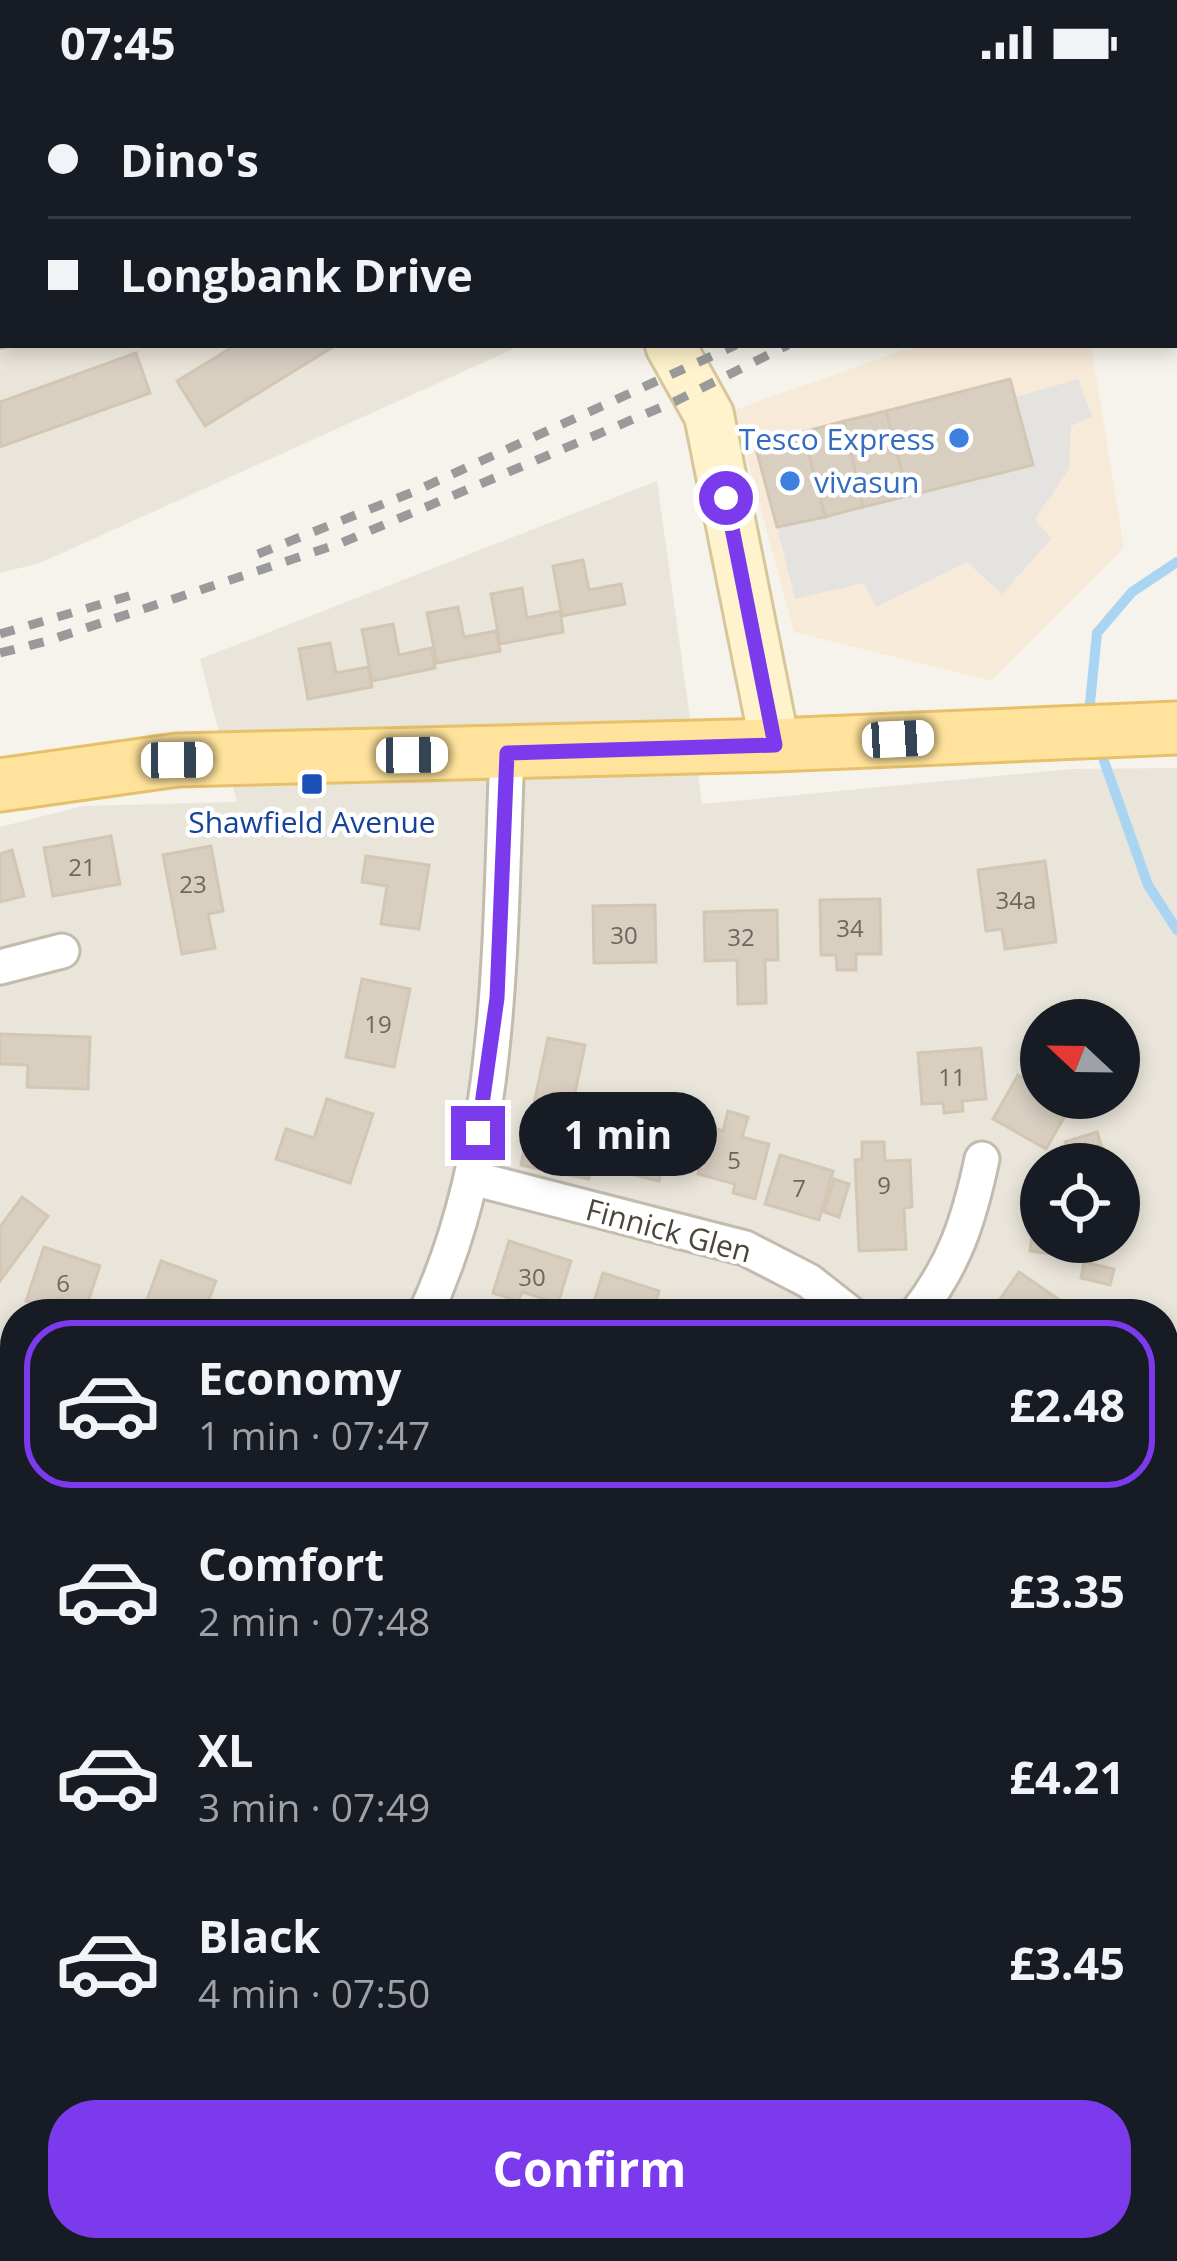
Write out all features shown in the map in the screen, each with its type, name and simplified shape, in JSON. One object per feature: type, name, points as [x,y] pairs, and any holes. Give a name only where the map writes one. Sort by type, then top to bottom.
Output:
[{"type":"main road","points":[[0,785],[177,760],[775,745],[1177,728]]},
{"type":"street","points":[[672,348],[709,415],[775,745]]},
{"type":"street","points":[[429,1299],[472,1178],[497,998],[507,753]]},
{"type":"street","points":[[0,967],[62,951]]},
{"type":"street","points":[[928,1299],[968,1227],[982,1159]]},
{"type":"street","name":"Finnick Glen","points":[[472,1178],[745,1248],[809,1281],[832,1299]]},
{"type":"shaded area","points":[[0,348],[515,348],[40,563],[0,573]]},
{"type":"shaded area","points":[[1091,348],[1124,548],[991,681],[794,632],[734,410],[904,350]]},
{"type":"shaded area","points":[[1078,379],[1092,417],[1071,426],[1069,469],[1035,519],[1051,539],[1002,594],[967,562],[876,607],[864,583],[795,599],[777,527],[1032,465],[1015,397]]},
{"type":"shaded area","points":[[657,481],[702,804],[1072,769],[1177,768],[1177,1299],[0,1299],[0,827],[83,806],[237,802],[200,659]]},
{"type":"building","points":[[231,348],[331,348],[205,426],[177,381]]},
{"type":"building","points":[[136,353],[150,393],[0,447],[0,402]]},
{"type":"building","name":"Tesco Express","points":[[1010,379],[1033,465],[908,496],[886,411]]},
{"type":"building","points":[[886,411],[908,496],[863,507],[844,421]]},
{"type":"building","points":[[844,421],[863,507],[825,517],[803,432]]},
{"type":"building","name":"vivasun","points":[[803,432],[825,517],[777,527],[755,445]]},
{"type":"building","points":[[583,560],[589,590],[621,584],[625,604],[562,616],[553,566]]},
{"type":"building","points":[[522,588],[527,618],[560,611],[563,632],[500,644],[491,594]]},
{"type":"building","points":[[458,607],[464,637],[496,631],[500,651],[437,663],[427,613]]},
{"type":"building","points":[[393,624],[399,655],[431,648],[435,668],[372,681],[362,630]]},
{"type":"building","points":[[330,643],[336,673],[368,667],[372,687],[308,699],[299,649]]},
{"type":"building","points":[[111,836],[120,884],[53,896],[44,848]]},
{"type":"building","points":[[211,846],[223,911],[208,914],[215,948],[182,954],[163,855]]},
{"type":"building","points":[[12,850],[24,896],[0,902],[0,854]]},
{"type":"building","points":[[366,856],[429,865],[419,929],[381,924],[387,886],[362,882]]},
{"type":"building","points":[[1045,861],[1056,942],[1005,949],[1002,929],[986,931],[978,870]]},
{"type":"building","points":[[880,899],[881,954],[856,954],[856,970],[837,970],[836,955],[821,955],[820,900]]},
{"type":"building","points":[[655,905],[656,962],[594,963],[593,906]]},
{"type":"building","points":[[777,910],[778,960],[765,960],[766,1003],[738,1004],[737,960],[705,961],[704,912]]},
{"type":"building","points":[[362,979],[410,989],[394,1067],[346,1057]]},
{"type":"building","points":[[0,1034],[90,1037],[88,1089],[27,1087],[28,1065],[0,1064]]},
{"type":"building","points":[[548,1038],[585,1045],[569,1122],[599,1129],[589,1179],[521,1165]]},
{"type":"building","points":[[981,1048],[986,1099],[962,1101],[963,1111],[944,1113],[943,1103],[922,1104],[918,1053]]},
{"type":"building","points":[[1018,1075],[1020,1119],[1063,1119],[1049,1143],[1035,1143],[993,1119]]},
{"type":"building","points":[[327,1099],[373,1114],[350,1183],[276,1159],[286,1129],[314,1138]]},
{"type":"building","points":[[728,1111],[748,1117],[742,1137],[769,1144],[755,1199],[733,1193],[735,1184],[698,1174],[711,1127],[723,1131]]},
{"type":"building","points":[[616,1119],[671,1132],[659,1181],[604,1168]]},
{"type":"building","points":[[1097,1132],[1100,1143],[1065,1143]]},
{"type":"building","points":[[862,1142],[884,1142],[885,1161],[910,1160],[912,1207],[904,1208],[906,1249],[859,1251],[855,1160],[862,1159]]},
{"type":"building","points":[[780,1155],[833,1171],[819,1220],[765,1204]]},
{"type":"building","points":[[834,1179],[849,1184],[839,1217],[824,1212]]},
{"type":"building","points":[[22,1197],[48,1216],[0,1281],[0,1227]]},
{"type":"building","points":[[509,1241],[571,1261],[559,1299],[522,1292],[519,1299],[512,1299],[493,1293]]},
{"type":"building","points":[[44,1247],[100,1266],[89,1299],[27,1299]]},
{"type":"building","points":[[161,1261],[216,1281],[209,1299],[147,1299]]},
{"type":"building","points":[[1084,1263],[1114,1269],[1110,1285],[1081,1278]]},
{"type":"building","points":[[1019,1272],[1058,1299],[1000,1299]]},
{"type":"building","points":[[603,1273],[659,1291],[657,1299],[595,1299]]},
{"type":"waterway","points":[[1090,703],[1097,633],[1132,592],[1177,562]]},
{"type":"waterway","points":[[1104,761],[1148,885],[1177,930]]},
{"type":"railway","points":[[258,554],[413,492],[729,348]]},
{"type":"railway","points":[[0,653],[341,543],[676,401],[782,348]]},
{"type":"railway","points":[[0,634],[132,595]]},
{"type":"place","name":"Tesco Express","points":[[959,438]]},
{"type":"place","name":"vivasun","points":[[790,481]]},
{"type":"place","name":"Shawfield Avenue","points":[[312,784]]},
{"type":"route","points":[[478,1133],[497,998],[507,753],[775,745],[726,498]]}]
